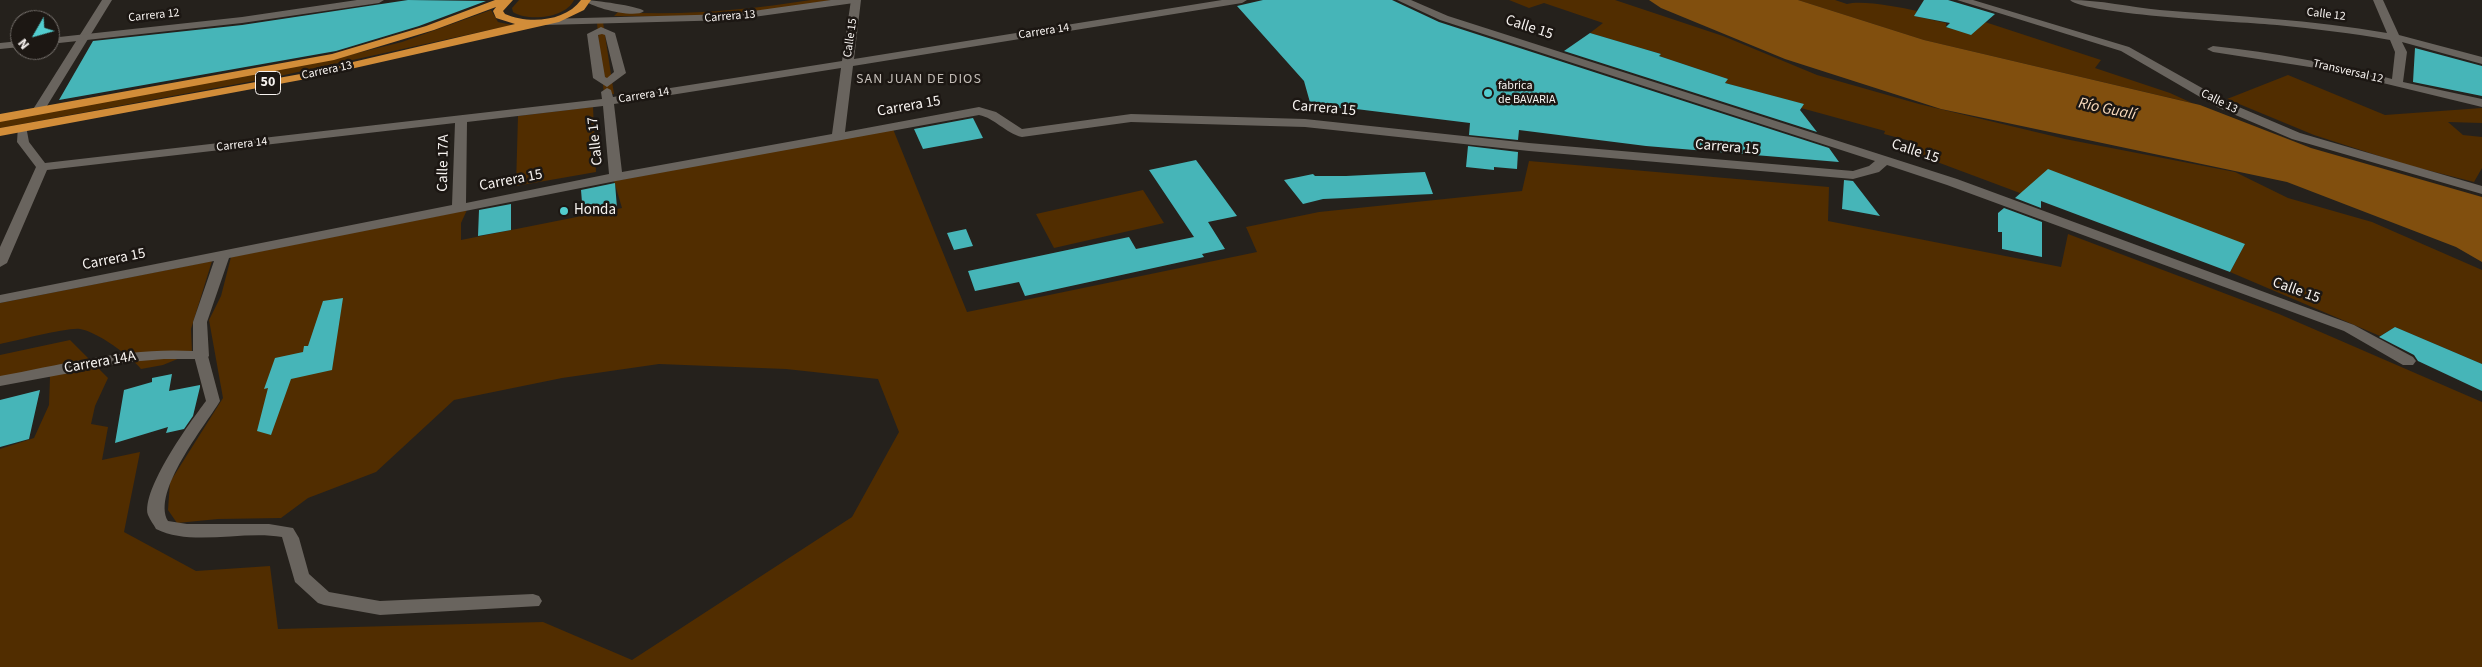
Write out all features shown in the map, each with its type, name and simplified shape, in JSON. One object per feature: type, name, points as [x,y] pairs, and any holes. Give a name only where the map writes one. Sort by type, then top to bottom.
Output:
[{"type":"highway","name":"50","points":[[506,0],[498,11],[500,16],[519,23],[539,22],[569,14],[578,9],[587,0]]},
{"type":"highway","name":"Carrera 13","points":[[0,118],[334,57],[430,28],[506,0]]},
{"type":"highway","name":"Carrera 13","points":[[0,132],[315,74],[539,22]]},
{"type":"street","points":[[38,111],[107,0]]},
{"type":"street","name":"Carrera 12","points":[[60,40],[233,21],[379,0]]},
{"type":"street","name":"Carrera 13","points":[[587,0],[612,8],[651,12],[721,10],[798,0]]},
{"type":"street","name":"Carrera 13","points":[[539,22],[600,24],[732,17],[855,0]]},
{"type":"street","name":"Calle 15","points":[[838,136],[855,0]]},
{"type":"street","name":"Carrera 14","points":[[42,167],[608,102],[1242,0]]},
{"type":"street","name":"Calle 15","points":[[1402,0],[1444,18],[1952,182],[2349,328],[2408,361]]},
{"type":"street","name":"Calle 13","points":[[1962,0],[2125,49],[2223,105],[2296,136],[2482,190]]},
{"type":"street","name":"Calle 12","points":[[2075,0],[2148,14],[2252,20],[2397,38],[2482,61]]},
{"type":"street","points":[[2378,0],[2397,38],[2401,52],[2397,83]]},
{"type":"street","points":[[600,24],[610,32],[620,73],[607,84],[599,78],[592,34],[600,24]]},
{"type":"street","name":"Transversal 12","points":[[2213,49],[2276,56],[2397,83],[2456,99],[2482,103]]},
{"type":"street","name":"Calle 17","points":[[607,84],[616,177]]},
{"type":"street","name":"Carrera 15","points":[[0,299],[616,177],[979,111],[991,113],[1014,131],[1022,133],[1131,118],[1181,118],[1305,123],[1548,148],[1853,175],[1874,170],[1885,160]]},
{"type":"street","name":"Calle 17A","points":[[459,208],[461,119]]},
{"type":"street","points":[[0,263],[42,167],[23,142],[22,129]]},
{"type":"street","points":[[201,356],[200,322],[223,255]]},
{"type":"street","name":"Carrera 14A","points":[[0,381],[129,357],[164,354],[201,356]]},
{"type":"lane","points":[[201,356],[213,400],[171,464],[155,510],[157,520],[164,526],[190,530],[287,532],[291,538],[301,577],[324,598],[380,608],[533,601]]},
{"type":"shaded area","points":[[519,0],[574,0],[570,6],[555,14],[528,17],[513,12],[512,8]]},
{"type":"shaded area","points":[[811,0],[833,0],[759,12],[695,17],[614,16],[618,12],[714,11],[763,7]]},
{"type":"shaded area","points":[[1509,0],[1615,0],[1723,36],[1817,75],[1919,104],[2065,139],[2235,172],[2288,198],[2372,222],[2482,270],[2482,364],[2395,327],[2380,336],[2230,272],[2245,244],[2020,193],[1913,153],[1918,143],[1884,134],[1885,131],[1801,108],[1803,104],[1725,83],[1728,79],[1659,56],[1661,54],[1590,33],[1603,23],[1544,3],[1529,8]]},
{"type":"shaded area","points":[[1798,0],[1835,0],[1847,4],[1871,3],[1901,8],[1917,11],[1915,16],[1946,23],[1946,27],[1985,22],[2101,60],[2095,68],[2170,93],[2192,103],[1924,40]]},
{"type":"shaded area","points":[[491,10],[498,22],[512,25],[275,77],[0,128],[0,121],[329,60],[402,42]]},
{"type":"shaded area","points":[[603,22],[614,94],[604,95],[597,23]]},
{"type":"shaded area","points":[[2288,75],[2385,115],[2482,108],[2482,123],[2448,122],[2463,135],[2482,137],[2482,168],[2474,182],[2407,165],[2314,135],[2227,99]]},
{"type":"shaded area","points":[[593,107],[596,172],[516,186],[518,116]]},
{"type":"shaded area","points":[[893,129],[967,312],[1257,252],[1246,227],[1319,212],[1522,191],[1529,161],[1829,187],[1828,221],[2061,267],[2068,234],[2279,314],[2482,402],[2482,667],[0,667],[0,449],[34,438],[49,405],[50,377],[29,375],[0,379],[0,355],[70,340],[108,378],[95,406],[91,424],[108,427],[102,460],[140,452],[124,532],[196,571],[270,566],[278,629],[543,622],[632,660],[852,517],[899,432],[878,379],[786,369],[659,364],[562,378],[454,400],[376,472],[308,498],[281,518],[218,519],[177,523],[168,510],[170,482],[223,398],[209,320],[221,296],[231,257],[467,210],[461,223],[461,240],[622,208],[614,181]]},
{"type":"shaded area","points":[[1143,190],[1164,223],[1054,248],[1036,214]]},
{"type":"shaded area","points":[[212,261],[191,329],[192,353],[163,365],[141,369],[113,345],[95,334],[80,329],[54,332],[0,344],[0,303]]},
{"type":"water","name":"Río Gualí","points":[[1649,0],[1798,0],[1924,40],[2200,105],[2311,148],[2482,197],[2482,262],[2456,247],[2287,182],[1941,109],[1785,59],[1661,8]]},
{"type":"building","points":[[408,0],[486,1],[419,26],[336,51],[59,100],[93,41],[242,25]]},
{"type":"building","name":"fabrica de BAVARIA","points":[[1263,0],[1392,0],[1439,22],[1829,148],[1839,162],[1646,146],[1519,130],[1518,140],[1469,135],[1470,123],[1356,109],[1311,106],[1304,81],[1237,6]]},
{"type":"building","points":[[1924,0],[1948,0],[1995,14],[1971,35],[1946,27],[1950,23],[1914,16]]},
{"type":"building","points":[[1590,33],[1661,54],[1659,56],[1728,79],[1725,83],[1804,104],[1800,110],[1817,132],[1564,51]]},
{"type":"building","points":[[2415,48],[2482,66],[2482,96],[2413,82]]},
{"type":"building","points":[[973,118],[983,138],[923,149],[914,129]]},
{"type":"building","points":[[1468,146],[1518,152],[1517,169],[1494,167],[1494,170],[1466,167]]},
{"type":"building","points":[[1196,160],[1237,216],[1208,222],[1225,249],[1202,254],[1204,257],[1025,296],[1019,282],[975,291],[968,271],[1129,237],[1136,249],[1194,237],[1149,170]]},
{"type":"building","points":[[2048,169],[2245,244],[2230,272],[2041,201],[2041,208],[2015,198]]},
{"type":"building","points":[[1425,172],[1433,194],[1323,199],[1303,204],[1284,180],[1313,174],[1315,176],[1346,176]]},
{"type":"building","points":[[1844,180],[1853,181],[1880,216],[1842,209]]},
{"type":"building","points":[[615,183],[617,208],[583,215],[581,190]]},
{"type":"building","points":[[511,204],[511,230],[478,236],[479,210]]},
{"type":"building","points":[[2004,208],[2042,222],[2042,257],[2002,249],[2002,232],[1998,232],[1998,213]]},
{"type":"building","points":[[966,229],[973,246],[954,250],[947,233]]},
{"type":"building","points":[[343,298],[332,370],[291,379],[271,435],[257,431],[268,388],[264,389],[275,358],[303,352],[304,346],[308,346],[323,301]]},
{"type":"building","points":[[2395,327],[2482,364],[2482,391],[2418,361],[2414,355],[2379,337]]},
{"type":"building","points":[[172,374],[169,391],[200,385],[193,416],[184,429],[166,433],[168,427],[115,443],[124,390],[152,382],[152,378]]},
{"type":"building","points":[[40,390],[29,439],[0,447],[0,400]]},
{"type":"place","name":"fabrica de BAVARIA","points":[[1488,93]]},
{"type":"place","name":"Honda","points":[[564,211]]},
{"type":"district","name":"SAN JUAN DE DIOS","points":[[919,80]]}]
